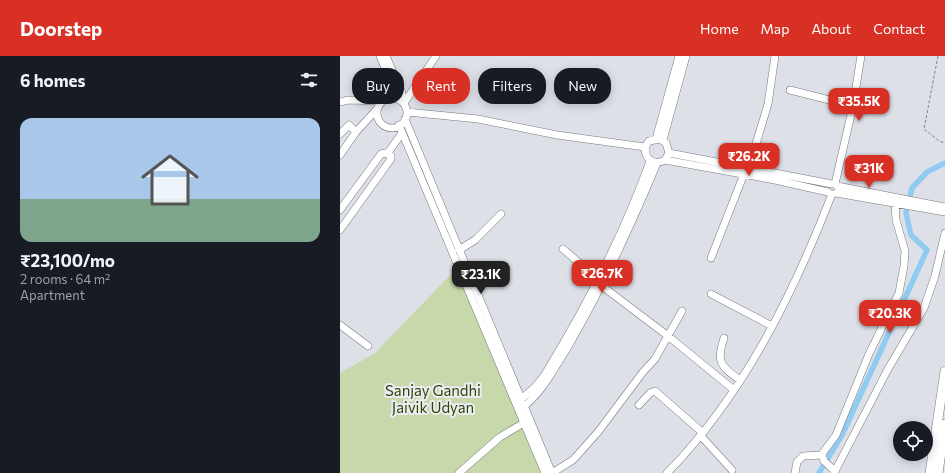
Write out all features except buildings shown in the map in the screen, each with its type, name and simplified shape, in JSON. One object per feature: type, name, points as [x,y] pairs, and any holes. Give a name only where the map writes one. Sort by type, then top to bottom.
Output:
[{"type":"main road","points":[[930,473],[945,371]]},
{"type":"main road","points":[[938,473],[945,424]]},
{"type":"street","points":[[380,56],[385,68]]},
{"type":"street","points":[[386,56],[391,68]]},
{"type":"street","points":[[404,98],[436,56]]},
{"type":"street","points":[[660,140],[679,56]]},
{"type":"street","points":[[660,140],[686,56]]},
{"type":"street","points":[[749,167],[768,104],[775,56]]},
{"type":"street","points":[[667,473],[702,434],[734,390],[787,299],[812,244],[833,189],[853,106],[861,56]]},
{"type":"street","points":[[790,90],[853,106]]},
{"type":"street","points":[[340,102],[352,100]]},
{"type":"street","points":[[340,155],[356,132],[380,104]]},
{"type":"street","points":[[403,104],[406,116],[519,400],[519,410],[545,473]]},
{"type":"street","points":[[377,109],[379,121],[383,125],[394,128],[399,125],[406,116]]},
{"type":"street","points":[[406,116],[478,119],[557,135],[645,147]]},
{"type":"street","points":[[349,142],[340,134],[349,125],[356,132]]},
{"type":"street","points":[[399,125],[519,400],[525,406],[552,473],[573,460],[594,438],[643,372],[655,359],[682,311]]},
{"type":"street","points":[[387,154],[402,133]]},
{"type":"street","points":[[653,162],[645,155],[645,147],[649,141],[660,140],[668,146],[669,153],[665,160]]},
{"type":"street","points":[[669,153],[749,167],[833,189]]},
{"type":"street","points":[[340,210],[381,154],[387,154]]},
{"type":"street","points":[[340,230],[391,159],[387,154]]},
{"type":"street","points":[[653,162],[665,160],[833,189],[898,202],[945,207]]},
{"type":"street","points":[[375,162],[384,169]]},
{"type":"street","points":[[519,410],[533,399],[553,371],[601,283],[653,162]]},
{"type":"street","points":[[711,258],[744,174]]},
{"type":"street","points":[[825,460],[869,354],[899,293],[905,251],[896,220],[898,202]]},
{"type":"street","points":[[914,204],[945,212]]},
{"type":"street","points":[[459,250],[475,240],[501,214]]},
{"type":"street","points":[[795,473],[797,462],[803,456],[825,460],[835,472],[881,382],[924,308],[935,276],[945,233]]},
{"type":"street","points":[[563,249],[601,283],[734,390]]},
{"type":"street","points":[[519,400],[535,387],[544,376],[601,283]]},
{"type":"street","points":[[711,294],[772,326]]},
{"type":"street","points":[[340,326],[368,346]]},
{"type":"street","points":[[724,338],[720,350],[720,361],[726,369],[740,380]]},
{"type":"street","points":[[639,405],[650,393],[655,391],[702,434],[732,470]]},
{"type":"street","points":[[459,473],[500,437],[531,420]]},
{"type":"path","points":[[938,56],[924,129],[939,141],[945,143]]},
{"type":"green space","name":"Sanjay Gandhi Jaivik Udyan","points":[[457,268],[545,473],[340,473],[340,373],[375,353]]},
{"type":"waterway","points":[[819,473],[842,435],[927,250],[911,235],[906,213],[912,188],[927,172],[945,163]]}]
